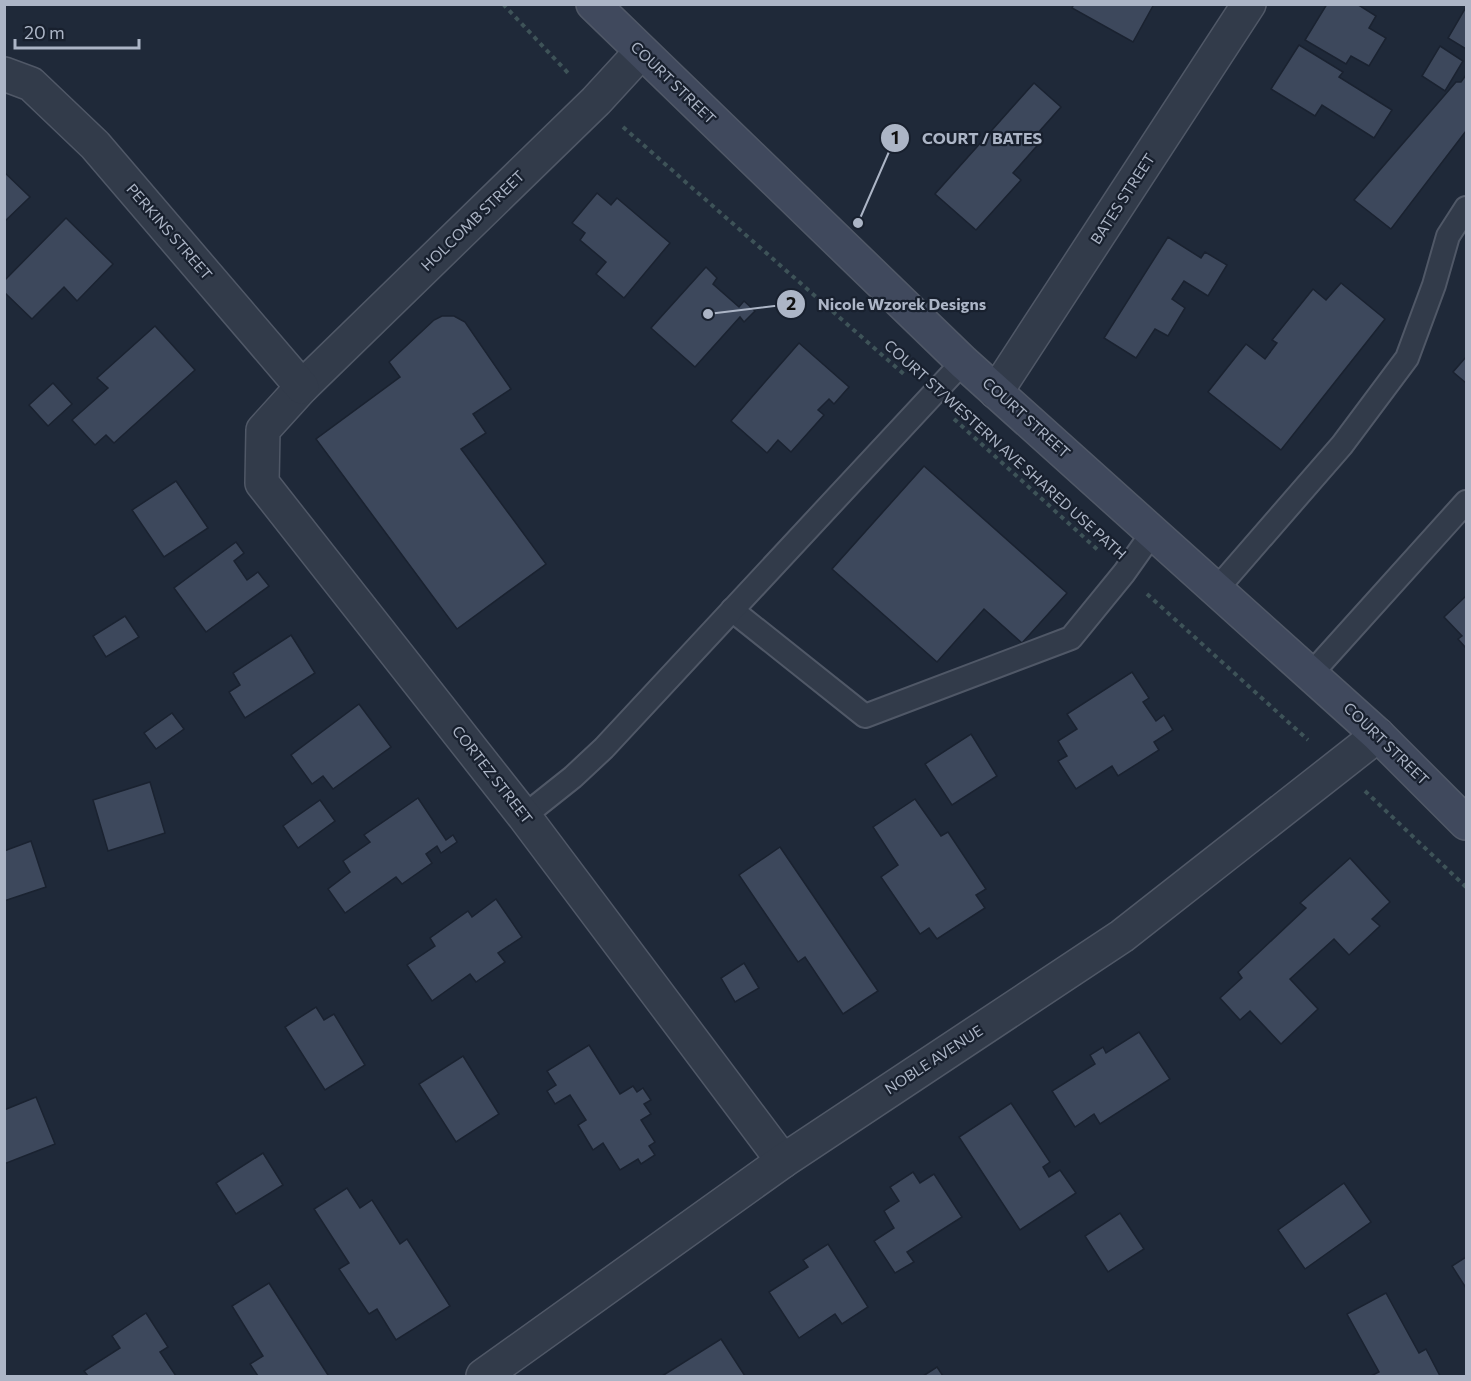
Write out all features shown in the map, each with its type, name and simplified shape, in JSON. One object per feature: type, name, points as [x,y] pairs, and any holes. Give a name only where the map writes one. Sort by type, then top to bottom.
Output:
[{"type":"main road","name":"COURT STREET","points":[[593,4],[963,362],[1378,735],[1467,823]]},
{"type":"street","name":"BATES STREET","points":[[996,392],[1249,4]]},
{"type":"street","name":"HOLCOMB STREET","points":[[302,387],[596,101],[641,52]]},
{"type":"street","name":"PERKINS STREET","points":[[18,79],[95,145],[302,387]]},
{"type":"street","name":"CORTEZ STREET","points":[[302,387],[263,430],[262,483],[524,816],[783,1161]]},
{"type":"street","name":"NOBLE AVENUE","points":[[483,1377],[783,1161],[1122,936],[1378,735]]},
{"type":"lane","points":[[1216,590],[1342,445],[1407,358],[1434,285],[1448,236],[1467,208]]},
{"type":"lane","points":[[524,816],[573,777],[603,748],[963,362]]},
{"type":"lane","points":[[1311,674],[1467,502]]},
{"type":"lane","points":[[732,610],[865,716],[1071,638],[1124,573],[1153,532]]},
{"type":"path","points":[[503,4],[572,78]]},
{"type":"path","name":"COURT ST/WESTERN AVE SHARED USE PATH","points":[[625,128],[930,398],[1312,744]]},
{"type":"path","points":[[1364,789],[1467,887]]},
{"type":"building","points":[[1074,4],[1154,4],[1133,42],[1072,8]]},
{"type":"building","points":[[1327,4],[1357,4],[1376,16],[1369,28],[1386,38],[1369,66],[1351,56],[1346,64],[1305,40]]},
{"type":"building","points":[[1466,7],[1466,49],[1448,38]]},
{"type":"building","points":[[1299,45],[1343,72],[1339,77],[1392,110],[1374,138],[1322,105],[1315,116],[1271,89]]},
{"type":"building","points":[[1440,46],[1463,61],[1445,91],[1422,76]]},
{"type":"building","points":[[1466,75],[1466,131],[1391,229],[1354,200],[1456,82],[1461,82]]},
{"type":"building","points":[[1034,83],[1061,107],[1037,134],[1043,139],[1013,173],[1021,180],[976,230],[935,194]]},
{"type":"building","points":[[4,172],[30,197],[4,222]]},
{"type":"building","points":[[597,193],[611,205],[617,198],[670,243],[624,298],[596,274],[606,262],[580,240],[585,233],[572,223]]},
{"type":"building","points":[[66,218],[113,264],[77,301],[64,287],[32,319],[4,292],[4,281]]},
{"type":"building","points":[[1168,237],[1201,258],[1205,252],[1227,265],[1208,296],[1184,281],[1172,299],[1185,308],[1168,336],[1155,329],[1136,358],[1104,338]]},
{"type":"building","points":[[706,267],[717,278],[713,284],[739,307],[744,301],[755,311],[744,322],[740,317],[695,367],[651,328]]},
{"type":"building","points":[[1341,283],[1385,319],[1281,450],[1208,392],[1246,344],[1265,359],[1277,343],[1272,340],[1313,289],[1326,300]]},
{"type":"building","points":[[442,316],[454,316],[465,322],[511,389],[473,414],[486,433],[461,449],[546,564],[457,629],[316,439],[400,377],[389,362],[434,320]]},
{"type":"building","points":[[155,326],[195,370],[114,443],[106,435],[95,445],[72,420],[108,388],[97,378]]},
{"type":"building","points":[[799,343],[849,387],[834,404],[829,399],[818,410],[824,415],[791,452],[778,440],[767,453],[731,421]]},
{"type":"building","points":[[1466,357],[1466,383],[1453,372]]},
{"type":"building","points":[[53,383],[72,404],[48,426],[29,405]]},
{"type":"building","points":[[924,466],[1067,593],[1022,643],[984,609],[937,662],[832,569]]},
{"type":"building","points":[[176,481],[208,528],[164,557],[132,510]]},
{"type":"building","points":[[236,542],[244,553],[234,561],[247,580],[258,572],[269,586],[206,632],[174,588]]},
{"type":"building","points":[[1466,596],[1466,648],[1458,639],[1462,636],[1444,617]]},
{"type":"building","points":[[125,616],[139,637],[106,657],[93,636]]},
{"type":"building","points":[[291,635],[315,673],[245,718],[229,692],[240,685],[233,673]]},
{"type":"building","points":[[1132,672],[1149,698],[1143,702],[1156,721],[1164,715],[1173,730],[1154,742],[1159,750],[1118,776],[1112,766],[1076,789],[1058,761],[1067,756],[1058,741],[1077,729],[1067,714]]},
{"type":"building","points":[[359,704],[391,747],[333,789],[323,776],[312,784],[291,755]]},
{"type":"building","points":[[172,713],[184,729],[156,749],[144,733]]},
{"type":"building","points":[[971,734],[997,776],[952,805],[925,764]]},
{"type":"building","points":[[150,782],[165,833],[108,851],[93,800]]},
{"type":"building","points":[[418,798],[446,840],[453,835],[457,842],[441,853],[437,846],[426,854],[432,863],[402,884],[396,877],[345,913],[328,889],[350,872],[343,861],[370,842],[364,835]]},
{"type":"building","points":[[915,799],[941,836],[948,832],[986,889],[976,895],[985,908],[937,939],[929,928],[920,934],[881,877],[898,865],[873,827]]},
{"type":"building","points":[[320,800],[335,821],[298,848],[283,826]]},
{"type":"building","points":[[31,841],[46,887],[4,901],[4,851]]},
{"type":"building","points":[[780,847],[878,991],[843,1014],[805,957],[798,962],[739,875]]},
{"type":"building","points":[[1350,858],[1390,902],[1372,919],[1380,926],[1349,955],[1334,939],[1290,979],[1318,1009],[1281,1044],[1250,1011],[1240,1020],[1220,998],[1242,978],[1238,972],[1306,908],[1300,903]]},
{"type":"building","points":[[496,899],[522,937],[498,953],[505,962],[476,982],[470,974],[432,1001],[407,965],[435,946],[430,938],[468,911],[472,917]]},
{"type":"building","points":[[744,963],[759,988],[735,1002],[721,978]]},
{"type":"building","points":[[316,1007],[324,1020],[334,1014],[365,1065],[325,1090],[285,1027]]},
{"type":"building","points":[[1139,1032],[1170,1079],[1100,1124],[1094,1114],[1075,1127],[1052,1091],[1095,1064],[1090,1055],[1103,1047],[1106,1053]]},
{"type":"building","points":[[589,1045],[620,1094],[633,1086],[637,1092],[643,1088],[651,1100],[644,1104],[651,1114],[641,1120],[655,1142],[649,1146],[655,1155],[641,1164],[638,1159],[620,1170],[603,1143],[593,1150],[578,1125],[586,1120],[570,1095],[555,1104],[547,1091],[556,1085],[547,1071]]},
{"type":"building","points":[[463,1056],[499,1114],[456,1142],[419,1084]]},
{"type":"building","points":[[36,1097],[55,1144],[4,1164],[4,1110]]},
{"type":"building","points":[[1011,1103],[1050,1162],[1043,1167],[1049,1177],[1060,1170],[1076,1193],[1020,1230],[959,1137]]},
{"type":"building","points":[[263,1153],[283,1185],[236,1214],[216,1183]]},
{"type":"building","points":[[913,1172],[920,1183],[934,1174],[962,1217],[907,1252],[914,1262],[895,1273],[874,1241],[894,1228],[884,1211],[899,1201],[890,1187]]},
{"type":"building","points":[[1344,1183],[1371,1222],[1305,1269],[1278,1230]]},
{"type":"building","points":[[347,1188],[360,1208],[372,1200],[400,1244],[407,1239],[450,1306],[396,1340],[377,1309],[369,1314],[339,1269],[349,1263],[314,1209]]},
{"type":"building","points":[[1120,1213],[1144,1249],[1108,1272],[1085,1236]]},
{"type":"building","points":[[828,1244],[868,1307],[842,1324],[835,1314],[799,1338],[769,1292],[808,1267],[803,1260]]},
{"type":"building","points":[[1466,1257],[1466,1288],[1452,1266]]},
{"type":"building","points":[[269,1283],[327,1376],[258,1376],[250,1364],[263,1356],[232,1306]]},
{"type":"building","points":[[1386,1293],[1419,1353],[1426,1349],[1440,1376],[1371,1376],[1379,1372],[1347,1314]]},
{"type":"building","points":[[146,1313],[168,1347],[160,1352],[176,1376],[88,1376],[84,1371],[120,1348],[112,1336]]},
{"type":"building","points":[[721,1339],[745,1376],[662,1376]]},
{"type":"building","points":[[937,1367],[943,1376],[923,1376]]},
{"type":"place","name":"COURT / BATES","points":[[858,223]]},
{"type":"place","name":"Nicole Wzorek Designs","points":[[708,314]]}]
